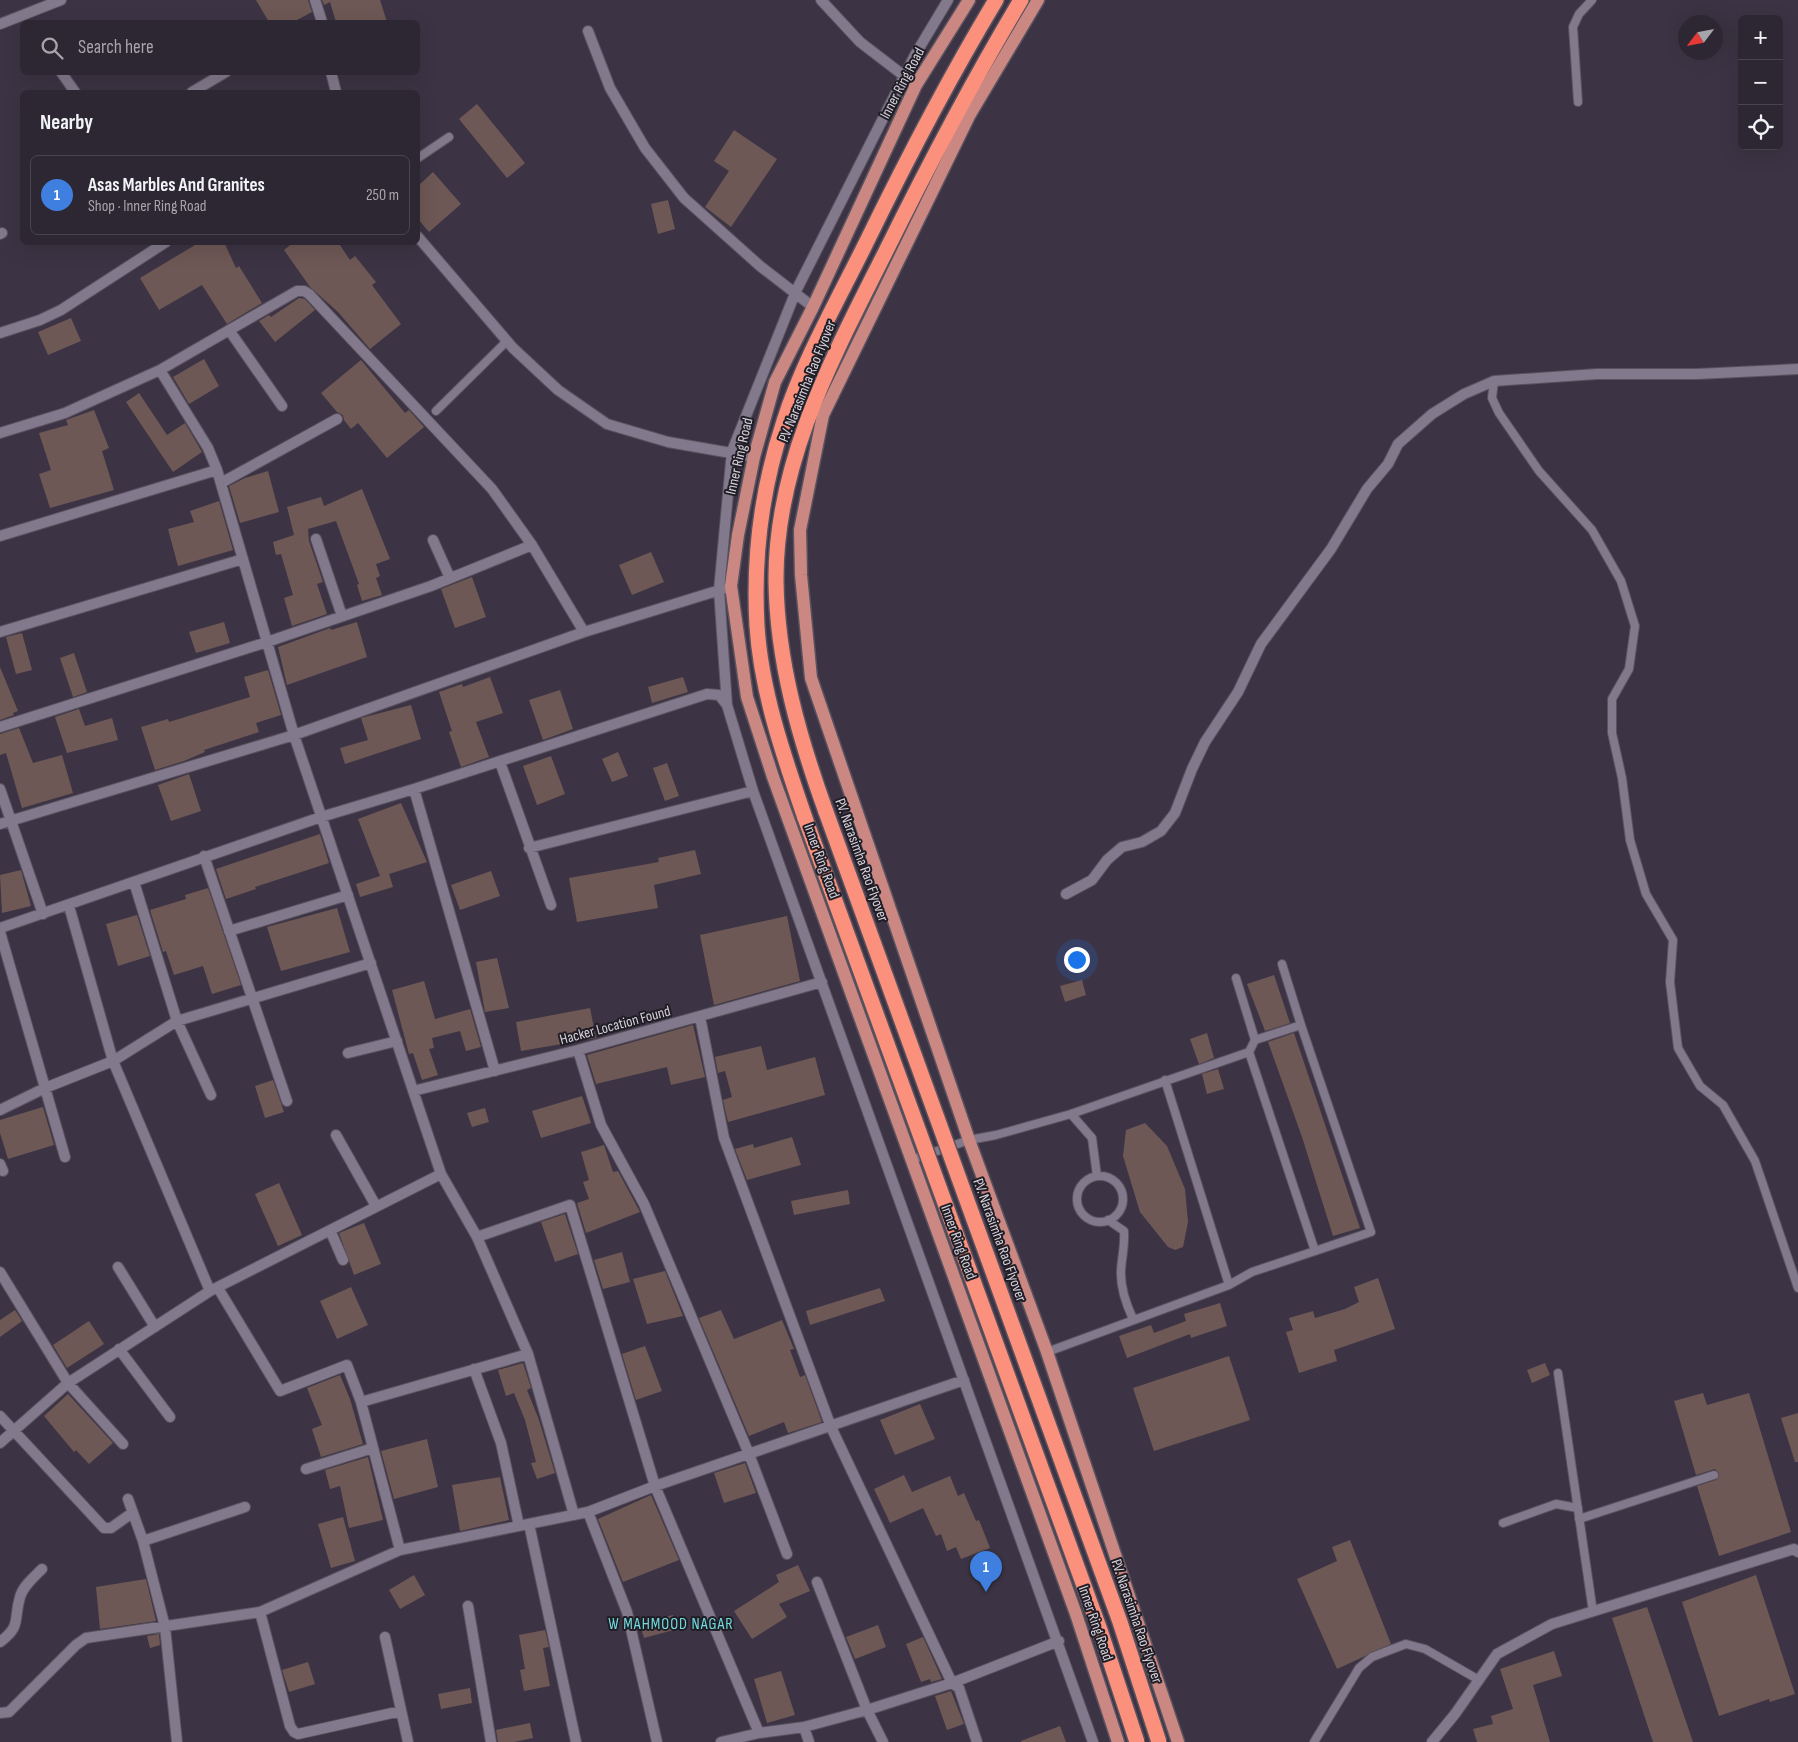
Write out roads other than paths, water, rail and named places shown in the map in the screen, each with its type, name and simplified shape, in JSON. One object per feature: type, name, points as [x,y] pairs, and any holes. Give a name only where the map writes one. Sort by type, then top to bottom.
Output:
[{"type":"highway","name":"P.V. Narasimha Rao Flyover","points":[[996,0],[941,96],[898,178],[817,343],[784,420],[772,460],[758,537],[757,628],[764,672],[791,777],[1100,1630],[1137,1742]]},
{"type":"highway","name":"P.V. Narasimha Rao Flyover","points":[[1021,0],[960,106],[922,179],[818,393],[793,463],[784,502],[776,580],[778,625],[795,720],[810,769],[1120,1622],[1159,1742]]},
{"type":"main road","name":"Inner Ring Road","points":[[970,0],[916,85],[813,307],[775,382],[754,456],[738,536],[731,586],[747,697],[773,778],[820,901],[911,1160],[1076,1614],[1118,1742]]},
{"type":"main road","points":[[1038,0],[969,116],[823,415],[800,530],[801,575],[811,678],[969,1140],[1047,1352],[1178,1742]]},
{"type":"street","points":[[314,0],[318,20]]},
{"type":"street","points":[[822,0],[860,42],[916,85]]},
{"type":"street","points":[[948,0],[904,76],[796,291],[732,451],[719,590],[728,705],[754,791],[1094,1742]]},
{"type":"street","points":[[0,24],[24,19],[55,1]]},
{"type":"street","points":[[588,30],[610,88],[645,148],[684,198],[760,266],[796,291],[813,307]]},
{"type":"street","points":[[63,75],[74,90]]},
{"type":"street","points":[[195,90],[221,75]]},
{"type":"street","points":[[332,75],[336,90]]},
{"type":"street","points":[[420,239],[507,341],[558,390],[607,424],[668,442],[754,456]]},
{"type":"street","points":[[0,332],[40,320],[61,310],[161,245]]},
{"type":"street","points":[[0,433],[65,413],[160,370],[297,292],[304,291],[309,294],[492,489],[532,545],[584,632]]},
{"type":"street","points":[[229,330],[282,406]]},
{"type":"street","points":[[1066,894],[1092,880],[1106,860],[1122,847],[1142,842],[1161,831],[1174,813],[1196,760],[1238,692],[1262,644],[1331,549],[1367,488],[1388,464],[1398,444],[1432,414],[1464,394],[1494,381],[1597,374],[1697,374],[1798,369]]},
{"type":"street","points":[[160,370],[208,448],[217,470],[294,735],[441,1174],[477,1237],[528,1354],[574,1515]]},
{"type":"street","points":[[221,483],[337,419]]},
{"type":"street","points":[[0,536],[217,470]]},
{"type":"street","points":[[316,539],[342,616]]},
{"type":"street","points":[[433,540],[450,578]]},
{"type":"street","points":[[0,727],[267,642],[431,586],[532,545]]},
{"type":"street","points":[[0,632],[243,559]]},
{"type":"street","points":[[0,824],[294,735],[584,632],[731,586]]},
{"type":"street","points":[[0,928],[69,906],[204,856],[321,817],[500,762],[707,694],[719,695],[728,705]]},
{"type":"street","points":[[500,762],[529,848],[551,905]]},
{"type":"street","points":[[0,789],[43,914]]},
{"type":"street","points":[[414,789],[495,1071]]},
{"type":"street","points":[[529,848],[754,791]]},
{"type":"street","points":[[204,856],[287,1102]]},
{"type":"street","points":[[134,882],[177,1021],[211,1096]]},
{"type":"street","points":[[229,931],[348,895]]},
{"type":"street","points":[[69,906],[113,1061],[214,1290],[280,1391],[347,1365],[361,1402],[400,1550]]},
{"type":"street","points":[[0,932],[65,1157]]},
{"type":"street","points":[[0,1110],[45,1088],[113,1061],[177,1021],[250,997],[371,964]]},
{"type":"street","name":"Hacker Location Found","points":[[414,1091],[578,1050],[822,982]]},
{"type":"street","points":[[700,1017],[724,1138],[831,1427],[952,1683],[959,1688],[977,1742]]},
{"type":"street","points":[[348,1054],[397,1041]]},
{"type":"street","points":[[578,1050],[601,1125],[644,1204],[749,1454],[788,1554]]},
{"type":"street","points":[[336,1135],[376,1206]]},
{"type":"street","points":[[0,1442],[68,1383],[214,1290],[441,1174]]},
{"type":"street","points":[[477,1237],[570,1205],[655,1486],[759,1733]]},
{"type":"street","points":[[330,1230],[343,1260]]},
{"type":"street","points":[[118,1267],[155,1326]]},
{"type":"street","points":[[0,1272],[68,1383],[123,1444]]},
{"type":"street","points":[[119,1350],[170,1417]]},
{"type":"street","points":[[361,1402],[528,1354]]},
{"type":"street","points":[[474,1369],[501,1443],[524,1525],[576,1742]]},
{"type":"street","points":[[0,1713],[9,1712],[86,1638],[260,1612],[400,1550],[588,1512],[655,1486],[964,1380]]},
{"type":"street","points":[[0,1416],[104,1528],[111,1528],[132,1512]]},
{"type":"street","points":[[306,1469],[373,1448]]},
{"type":"street","points":[[128,1499],[143,1541],[165,1627],[177,1742]]},
{"type":"street","points":[[143,1541],[245,1507]]},
{"type":"street","points":[[588,1512],[627,1612],[657,1742]]},
{"type":"street","points":[[1432,1742],[1497,1654],[1552,1624],[1794,1549],[1798,1552]]},
{"type":"street","points":[[0,1642],[16,1626],[24,1590],[42,1569]]},
{"type":"street","points":[[817,1582],[867,1710],[883,1742]]},
{"type":"street","points":[[468,1606],[491,1742]]},
{"type":"street","points":[[260,1612],[290,1726],[294,1732],[298,1734],[401,1711]]},
{"type":"street","points":[[385,1637],[408,1742]]},
{"type":"street","points":[[721,1742],[759,1733],[804,1727],[867,1710],[952,1683],[1059,1641]]},
{"type":"street","points":[[804,1727],[809,1742]]},
{"type":"lane","points":[[1578,102],[1573,27],[1579,14],[1592,0]]},
{"type":"lane","points":[[420,157],[450,137]]},
{"type":"lane","points":[[436,412],[507,341]]},
{"type":"lane","points":[[1494,381],[1492,398],[1498,413],[1539,471],[1592,530],[1621,581],[1636,626],[1629,668],[1612,699],[1612,733],[1622,778],[1630,840],[1646,894],[1673,940],[1670,982],[1678,1048],[1700,1086],[1723,1105],[1755,1161],[1798,1288]]},
{"type":"lane","points":[[1047,1352],[1229,1285],[1252,1272],[1371,1232],[1282,964]]},
{"type":"lane","points":[[1236,978],[1255,1040],[1249,1052],[1315,1252]]},
{"type":"lane","points":[[1255,1040],[1301,1025]]},
{"type":"lane","points":[[911,1160],[969,1140],[996,1135],[1070,1114],[1249,1052]]},
{"type":"lane","points":[[1165,1080],[1229,1285]]},
{"type":"lane","points":[[1070,1114],[1092,1138],[1097,1176]]},
{"type":"lane","points":[[1097,1176],[1111,1179],[1121,1190],[1123,1197],[1119,1211],[1108,1220],[1094,1221],[1082,1214],[1079,1208],[1077,1194],[1080,1187],[1084,1182],[1097,1176]]},
{"type":"lane","points":[[1108,1220],[1124,1231],[1125,1250],[1121,1270],[1124,1297],[1133,1320]]},
{"type":"lane","points":[[1558,1372],[1593,1612]]},
{"type":"lane","points":[[1579,1519],[1714,1475]]},
{"type":"lane","points":[[1503,1523],[1556,1504],[1578,1508]]},
{"type":"lane","points":[[1314,1742],[1358,1668],[1372,1658],[1390,1650],[1406,1644],[1425,1649],[1479,1680]]},
{"type":"place","name":"Asas Marbles And Granites","points":[[986,1592]]},
{"type":"district","name":"W MAHMOOD NAGAR","points":[[671,1623]]}]
